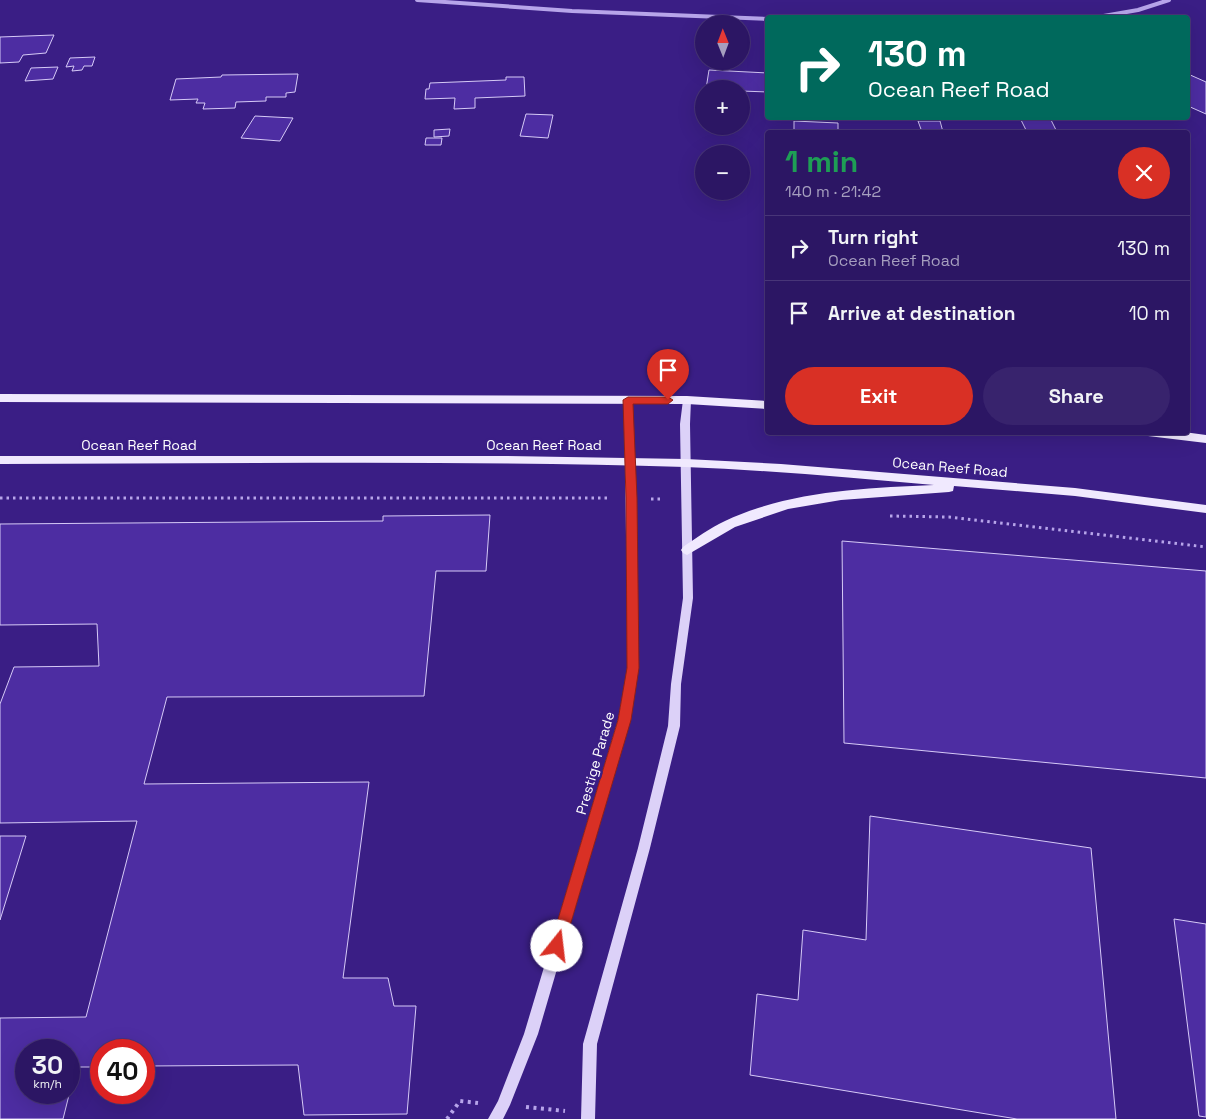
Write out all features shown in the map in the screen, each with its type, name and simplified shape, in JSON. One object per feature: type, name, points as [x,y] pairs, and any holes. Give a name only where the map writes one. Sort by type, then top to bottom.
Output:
[{"type":"main road","points":[[0,398],[687,400],[765,405]]},
{"type":"main road","points":[[1173,435],[1206,439]]},
{"type":"main road","name":"Ocean Reef Road","points":[[0,460],[629,461],[686,463],[781,468],[1075,492],[1206,509]]},
{"type":"main road","points":[[687,550],[735,521],[780,506],[844,494],[998,486]]},
{"type":"street","points":[[417,0],[572,11],[765,20]]},
{"type":"street","points":[[1109,15],[1138,10],[1169,0]]},
{"type":"street","name":"Prestige Parade","points":[[494,1119],[502,1105],[531,1034],[624,720],[633,668],[632,498],[628,400]]},
{"type":"street","points":[[588,1119],[590,1044],[644,848],[674,726],[676,684],[688,598],[685,424],[687,400]]},
{"type":"path","points":[[0,498],[632,498],[686,500]]},
{"type":"path","points":[[881,516],[949,517],[1206,547]]},
{"type":"building","points":[[54,35],[46,53],[23,55],[19,62],[0,63],[0,37]]},
{"type":"building","points":[[95,57],[92,66],[84,66],[82,70],[72,71],[74,66],[66,67],[70,58]]},
{"type":"building","points":[[58,67],[53,79],[25,81],[31,68]]},
{"type":"building","points":[[709,70],[765,73],[765,92],[750,91],[750,80],[707,80]]},
{"type":"building","points":[[298,74],[295,92],[286,93],[286,97],[266,97],[266,101],[236,102],[235,108],[203,109],[205,103],[196,103],[198,99],[170,100],[176,79],[221,77],[222,75]]},
{"type":"building","points":[[1190,75],[1206,82],[1206,114],[1190,107]]},
{"type":"building","points":[[506,77],[524,77],[525,96],[475,98],[475,108],[454,109],[455,98],[425,99],[426,89],[429,89],[430,83],[506,80]]},
{"type":"building","points":[[526,114],[553,115],[548,138],[520,136]]},
{"type":"building","points":[[255,116],[293,118],[280,141],[241,138]]},
{"type":"building","points":[[1021,120],[1051,120],[1056,130],[1026,130]]},
{"type":"building","points":[[794,121],[838,123],[838,130],[794,130]]},
{"type":"building","points":[[918,121],[940,121],[942,130],[921,130]]},
{"type":"building","points":[[450,129],[449,136],[434,137],[434,130]]},
{"type":"building","points":[[426,138],[442,138],[441,145],[425,145]]},
{"type":"building","points":[[490,515],[486,571],[436,571],[424,696],[167,697],[144,784],[369,782],[343,978],[388,978],[394,1006],[416,1006],[407,1114],[304,1115],[298,1065],[155,1066],[155,1039],[90,1039],[90,1067],[80,1067],[80,1039],[15,1039],[15,1104],[67,1104],[63,1119],[0,1119],[0,1018],[86,1017],[137,821],[0,823],[0,704],[14,667],[99,666],[97,624],[0,625],[0,524],[383,521],[383,516]]},
{"type":"building","points":[[842,541],[1206,571],[1206,778],[844,743]]},
{"type":"building","points":[[870,816],[1091,848],[1116,1119],[1017,1119],[750,1075],[757,994],[798,1000],[803,930],[866,940]]},
{"type":"building","points":[[0,836],[26,836],[0,920]]},
{"type":"building","points":[[1174,919],[1206,924],[1206,1117],[1199,1116]]},
{"type":"route","points":[[557,946],[624,720],[633,668],[632,498],[628,400],[668,400]]}]
